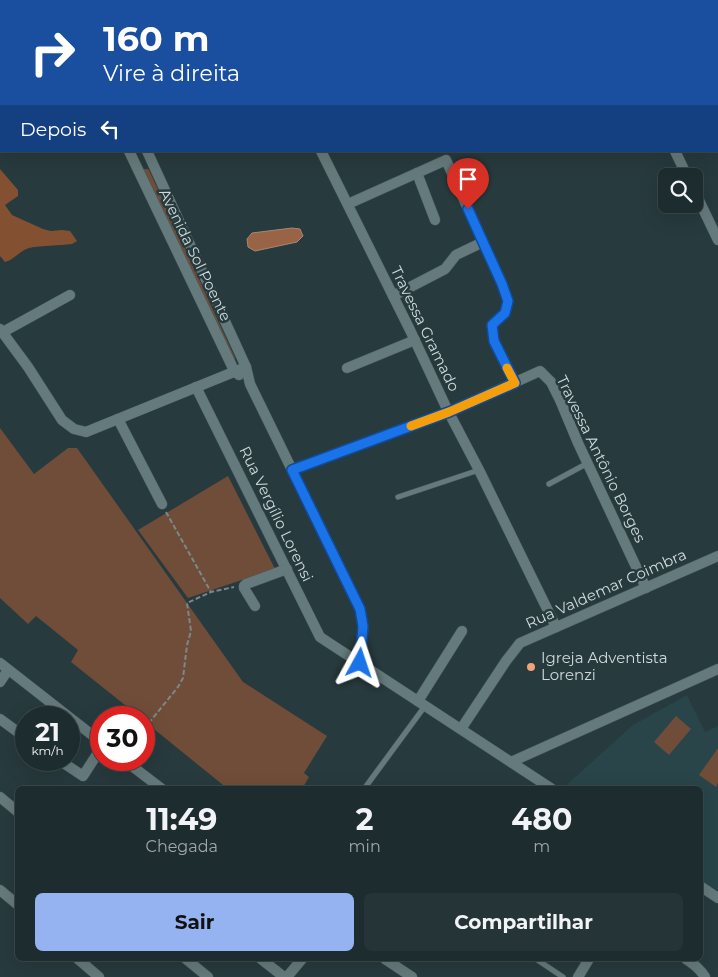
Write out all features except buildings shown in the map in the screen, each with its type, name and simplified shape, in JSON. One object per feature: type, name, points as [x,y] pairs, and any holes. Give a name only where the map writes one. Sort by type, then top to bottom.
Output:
[{"type":"street","name":"Avenida Sol Poente","points":[[128,152],[234,371]]},
{"type":"street","name":"Travessa Gramado","points":[[322,152],[556,627]]},
{"type":"street","points":[[675,152],[683,168]]},
{"type":"street","name":"Avenida Sol Poente","points":[[149,155],[246,366],[250,384]]},
{"type":"street","points":[[135,165],[149,155]]},
{"type":"street","points":[[292,470],[449,412],[515,383],[494,341],[492,325],[505,313],[508,301],[446,160],[348,204]]},
{"type":"street","points":[[417,173],[436,220]]},
{"type":"street","points":[[703,209],[718,240]]},
{"type":"street","points":[[393,296],[445,269],[456,255],[483,242]]},
{"type":"street","points":[[70,295],[1,331],[28,367],[62,420],[74,429],[86,432],[246,366]]},
{"type":"street","points":[[347,368],[414,340]]},
{"type":"street","points":[[234,371],[250,384],[360,609],[363,626],[360,663]]},
{"type":"street","name":"Travessa Antônio Borges","points":[[515,383],[540,371],[551,382],[646,588]]},
{"type":"street","name":"Rua Vergílio Lorensi","points":[[196,387],[320,637],[547,786]]},
{"type":"street","points":[[118,419],[162,504]]},
{"type":"street","name":"Rua Valdemar Coimbra","points":[[461,729],[520,643],[718,556]]},
{"type":"street","points":[[256,606],[244,586],[287,569]]},
{"type":"street","points":[[422,703],[462,631]]},
{"type":"street","points":[[0,682],[4,667],[90,733]]},
{"type":"street","points":[[511,762],[718,670]]},
{"type":"street","points":[[0,719],[15,730]]},
{"type":"street","points":[[76,771],[83,776],[90,765]]},
{"type":"street","points":[[138,771],[158,786]]},
{"type":"street","points":[[0,797],[15,810]]},
{"type":"street","points":[[703,888],[718,898]]},
{"type":"street","points":[[0,890],[15,902]]},
{"type":"street","points":[[80,961],[99,977]]},
{"type":"street","points":[[188,961],[208,977]]},
{"type":"street","points":[[264,961],[286,977],[300,961]]},
{"type":"street","points":[[388,961],[412,977]]},
{"type":"street","points":[[578,977],[588,961]]},
{"type":"street","points":[[689,961],[705,977]]},
{"type":"lane","points":[[549,484],[588,463]]},
{"type":"lane","points":[[398,498],[479,470]]},
{"type":"lane","points":[[366,786],[422,703]]},
{"type":"lane","points":[[539,961],[563,977]]},
{"type":"path","points":[[162,504],[211,592]]},
{"type":"path","points":[[155,715],[183,678],[187,645],[191,631],[187,602],[211,592],[246,584]]},
{"type":"shaded area","points":[[0,169],[18,190],[18,196],[5,205],[12,215],[43,229],[70,231],[77,241],[72,244],[29,248],[5,262],[0,256]]},
{"type":"shaded area","points":[[144,169],[149,170],[235,360],[141,171]]},
{"type":"shaded area","points":[[292,228],[300,229],[303,236],[297,242],[255,251],[248,247],[247,239],[252,233]]},
{"type":"shaded area","points":[[0,428],[34,474],[68,448],[77,448],[243,682],[327,736],[304,773],[309,777],[304,786],[224,786],[155,730],[155,706],[126,706],[71,662],[78,650],[36,616],[28,624],[0,598]]},
{"type":"shaded area","points":[[228,476],[275,569],[188,598],[138,530]]},
{"type":"shaded area","points":[[687,695],[705,732],[718,726],[718,891],[703,882],[703,786],[565,786],[633,725]]},
{"type":"shaded area","points":[[676,716],[691,729],[669,755],[654,742]]},
{"type":"shaded area","points":[[718,748],[718,783],[716,787],[699,775]]},
{"type":"slow traffic","points":[[411,426],[449,412],[515,383],[507,368]]},
{"type":"place","name":"Igreja Adventista Lorenzi","points":[[531,667]]},
{"type":"route","points":[[360,663],[363,626],[360,609],[292,470],[449,412],[515,383],[494,341],[492,325],[505,313],[508,301],[468,209]]}]
